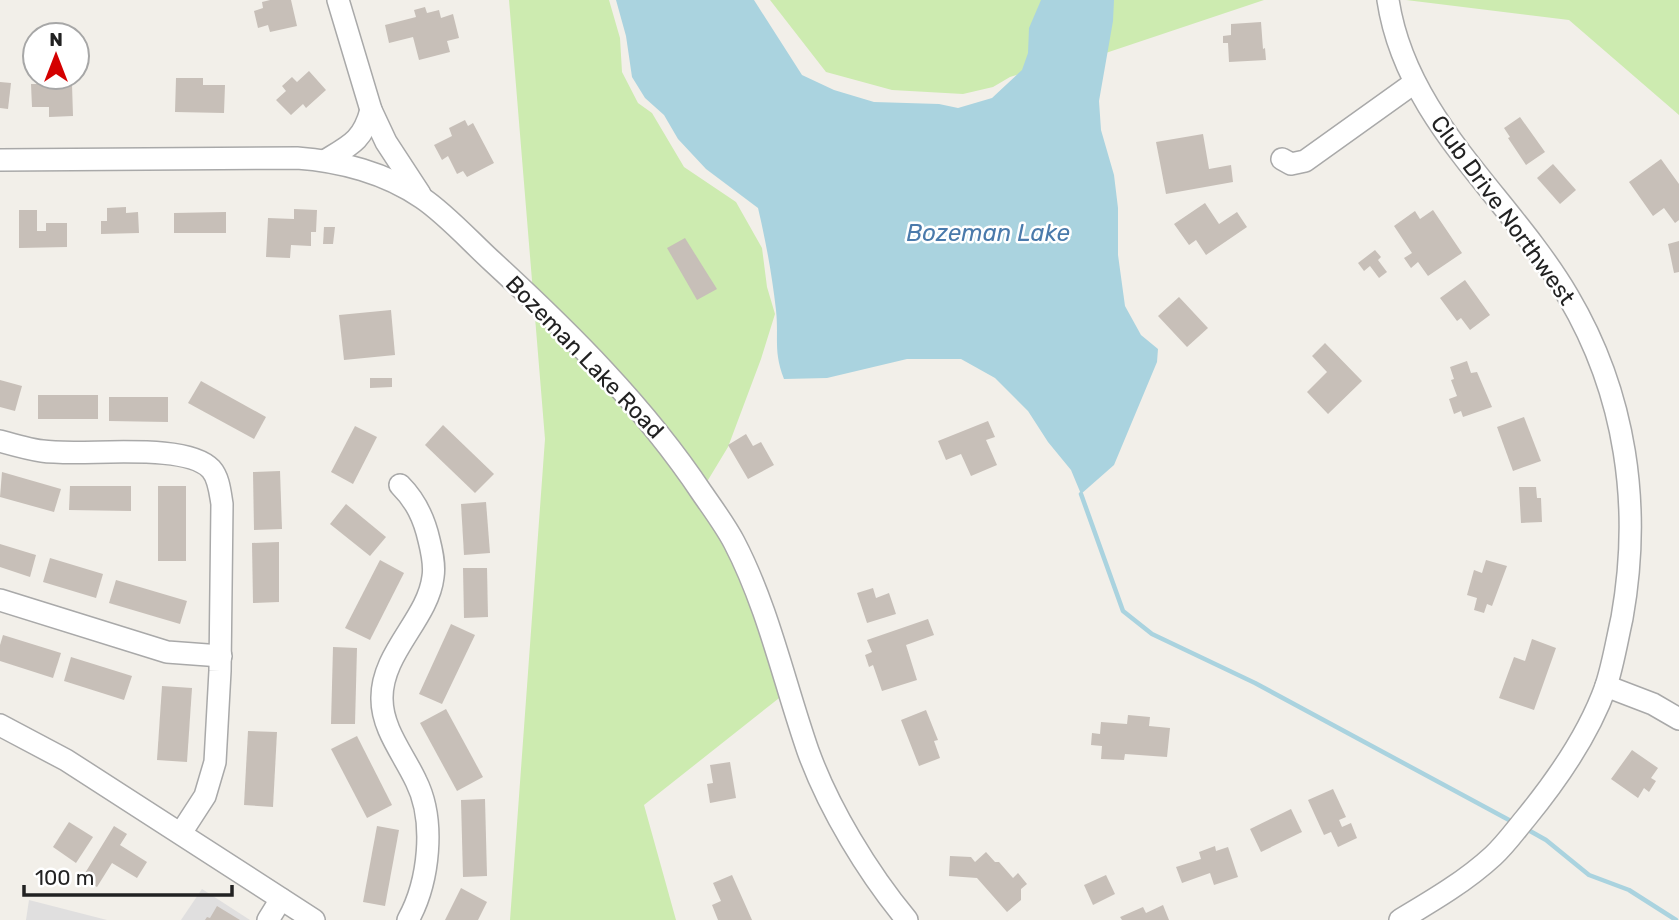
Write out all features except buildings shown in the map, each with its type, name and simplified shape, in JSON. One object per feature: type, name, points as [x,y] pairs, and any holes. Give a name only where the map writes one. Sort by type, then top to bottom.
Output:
[{"type":"street","points":[[338,0],[371,110],[400,166],[423,198]]},
{"type":"street","name":"Club Drive Northwest","points":[[1388,0],[1399,46],[1414,83],[1457,148],[1568,295],[1592,340],[1614,402],[1629,481],[1631,534],[1627,588],[1606,686],[1585,730],[1548,792],[1494,856],[1439,897],[1400,920]]},
{"type":"street","points":[[1282,159],[1291,164],[1305,161],[1414,83]]},
{"type":"street","points":[[326,160],[355,143],[364,132],[371,110]]},
{"type":"street","name":"Bozeman Lake Road","points":[[0,160],[326,160],[386,179],[423,198],[534,299],[641,411],[675,452],[734,542],[760,604],[809,755],[833,806],[863,859],[907,920]]},
{"type":"street","points":[[0,441],[42,451],[161,453],[191,457],[211,469],[219,485],[222,504],[220,656],[213,773],[205,796],[181,833]]},
{"type":"street","points":[[400,485],[412,497],[421,512],[433,563],[429,594],[389,665],[382,696],[388,727],[418,784],[426,811],[427,841],[423,874],[417,904],[408,920]]},
{"type":"street","points":[[0,600],[167,652],[220,656]]},
{"type":"street","points":[[1606,686],[1653,704],[1679,719]]},
{"type":"street","points":[[0,725],[66,760],[281,899],[303,917]]},
{"type":"street","points":[[268,920],[281,899]]},
{"type":"shaded area","points":[[202,889],[250,920],[181,920]]},
{"type":"shaded area","points":[[29,900],[107,920],[26,920]]},
{"type":"green space","points":[[509,0],[609,0],[620,38],[622,72],[638,103],[652,113],[684,167],[736,202],[762,248],[767,287],[775,314],[728,447],[705,485],[759,571],[783,695],[644,805],[676,920],[510,920],[545,439]]},
{"type":"green space","points":[[770,0],[1264,0],[1067,66],[1035,69],[1010,77],[993,87],[963,94],[892,90],[826,72]]},
{"type":"green space","points":[[1406,0],[1679,0],[1679,115],[1569,20]]},
{"type":"water","name":"Bozeman Lake","points":[[616,0],[754,0],[802,75],[834,90],[874,102],[939,104],[958,108],[992,98],[1022,70],[1028,53],[1029,28],[1041,0],[1114,0],[1099,101],[1101,130],[1114,175],[1118,208],[1118,255],[1125,306],[1141,335],[1158,349],[1157,362],[1114,465],[1081,494],[1071,470],[1028,411],[995,378],[961,359],[907,359],[827,378],[784,379],[777,352],[773,284],[758,208],[706,169],[678,139],[664,115],[645,98],[632,77],[626,36]]},
{"type":"waterway","points":[[1081,494],[1123,611],[1152,634],[1255,683],[1509,820]]},
{"type":"waterway","points":[[1530,831],[1546,840],[1589,875],[1629,890],[1676,920]]}]
